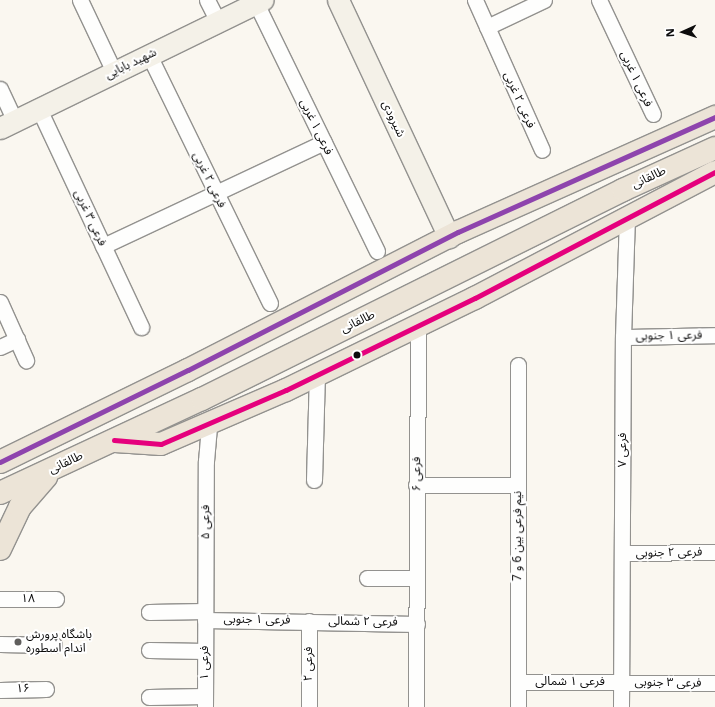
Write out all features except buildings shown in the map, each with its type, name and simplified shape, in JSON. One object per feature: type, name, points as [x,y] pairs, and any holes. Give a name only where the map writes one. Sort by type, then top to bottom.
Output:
[{"type":"main road","points":[[0,462],[188,370],[449,237],[715,117]]},
{"type":"main road","name":"طالقانی","points":[[0,493],[114,440],[623,190],[715,148]]},
{"type":"main road","points":[[114,440],[161,444],[209,425],[317,375],[418,325],[715,172]]},
{"type":"main road","points":[[0,550],[20,507],[55,468]]},
{"type":"street","points":[[80,0],[114,72]]},
{"type":"street","points":[[207,0],[218,22]]},
{"type":"street","name":"شیرودی","points":[[338,0],[449,237]]},
{"type":"street","name":"فرعی ۲ غربی","points":[[475,0],[542,150]]},
{"type":"street","points":[[487,27],[544,0]]},
{"type":"street","name":"فرعی ۱ غربی","points":[[599,0],[653,114]]},
{"type":"street","name":"شهید بابایی","points":[[7,124],[259,2]]},
{"type":"street","name":"فرعی ۱ غربی","points":[[259,2],[324,142],[377,251]]},
{"type":"street","name":"فرعی ۲ غربی","points":[[149,55],[215,194],[270,303]]},
{"type":"street","points":[[0,89],[7,124]]},
{"type":"street","name":"فرعی ۳ غربی","points":[[39,109],[141,328]]},
{"type":"street","points":[[103,246],[324,142]]},
{"type":"street","name":"فرعی ۷","points":[[621,707],[623,336],[627,218]]},
{"type":"street","points":[[0,302],[26,360]]},
{"type":"street","name":"فرعی ۶","points":[[416,707],[418,325]]},
{"type":"street","name":"فرعی ۱ جنوبی","points":[[623,336],[715,335]]},
{"type":"street","points":[[0,347],[17,339]]},
{"type":"street","name":"نیم فرعی بین 6 و 7","points":[[518,365],[518,707]]},
{"type":"street","points":[[314,480],[317,375]]},
{"type":"street","name":"فرعی ۵","points":[[205,615],[206,461],[209,425]]},
{"type":"street","points":[[416,485],[518,485]]},
{"type":"street","name":"فرعی ۲ جنوبی","points":[[623,553],[715,552]]},
{"type":"street","points":[[367,578],[416,578]]},
{"type":"street","name":"۱۸","points":[[0,599],[56,599]]},
{"type":"street","name":"فرعی ۱ جنوبی","points":[[149,612],[309,621]]},
{"type":"street","name":"فرعی ۱","points":[[205,615],[205,702]]},
{"type":"street","name":"فرعی ۲ شمالی","points":[[309,621],[417,624]]},
{"type":"street","name":"فرعی ۲","points":[[308,707],[309,621]]},
{"type":"street","points":[[0,644],[54,645]]},
{"type":"street","points":[[149,650],[205,651]]},
{"type":"street","name":"فرعی ۱ شمالی","points":[[518,682],[621,682]]},
{"type":"street","name":"فرعی ۳ جنوبی","points":[[621,682],[715,683]]},
{"type":"street","name":"۱۶","points":[[0,690],[46,689]]},
{"type":"street","points":[[149,697],[205,702]]},
{"type":"transit line","points":[[0,462],[188,370],[458,232],[715,117]]},
{"type":"transit line","points":[[114,440],[161,444],[286,390],[475,298],[715,172]]},
{"type":"place","name":"باشگاه پرورش اندام اسطوره","points":[[18,642]]}]
